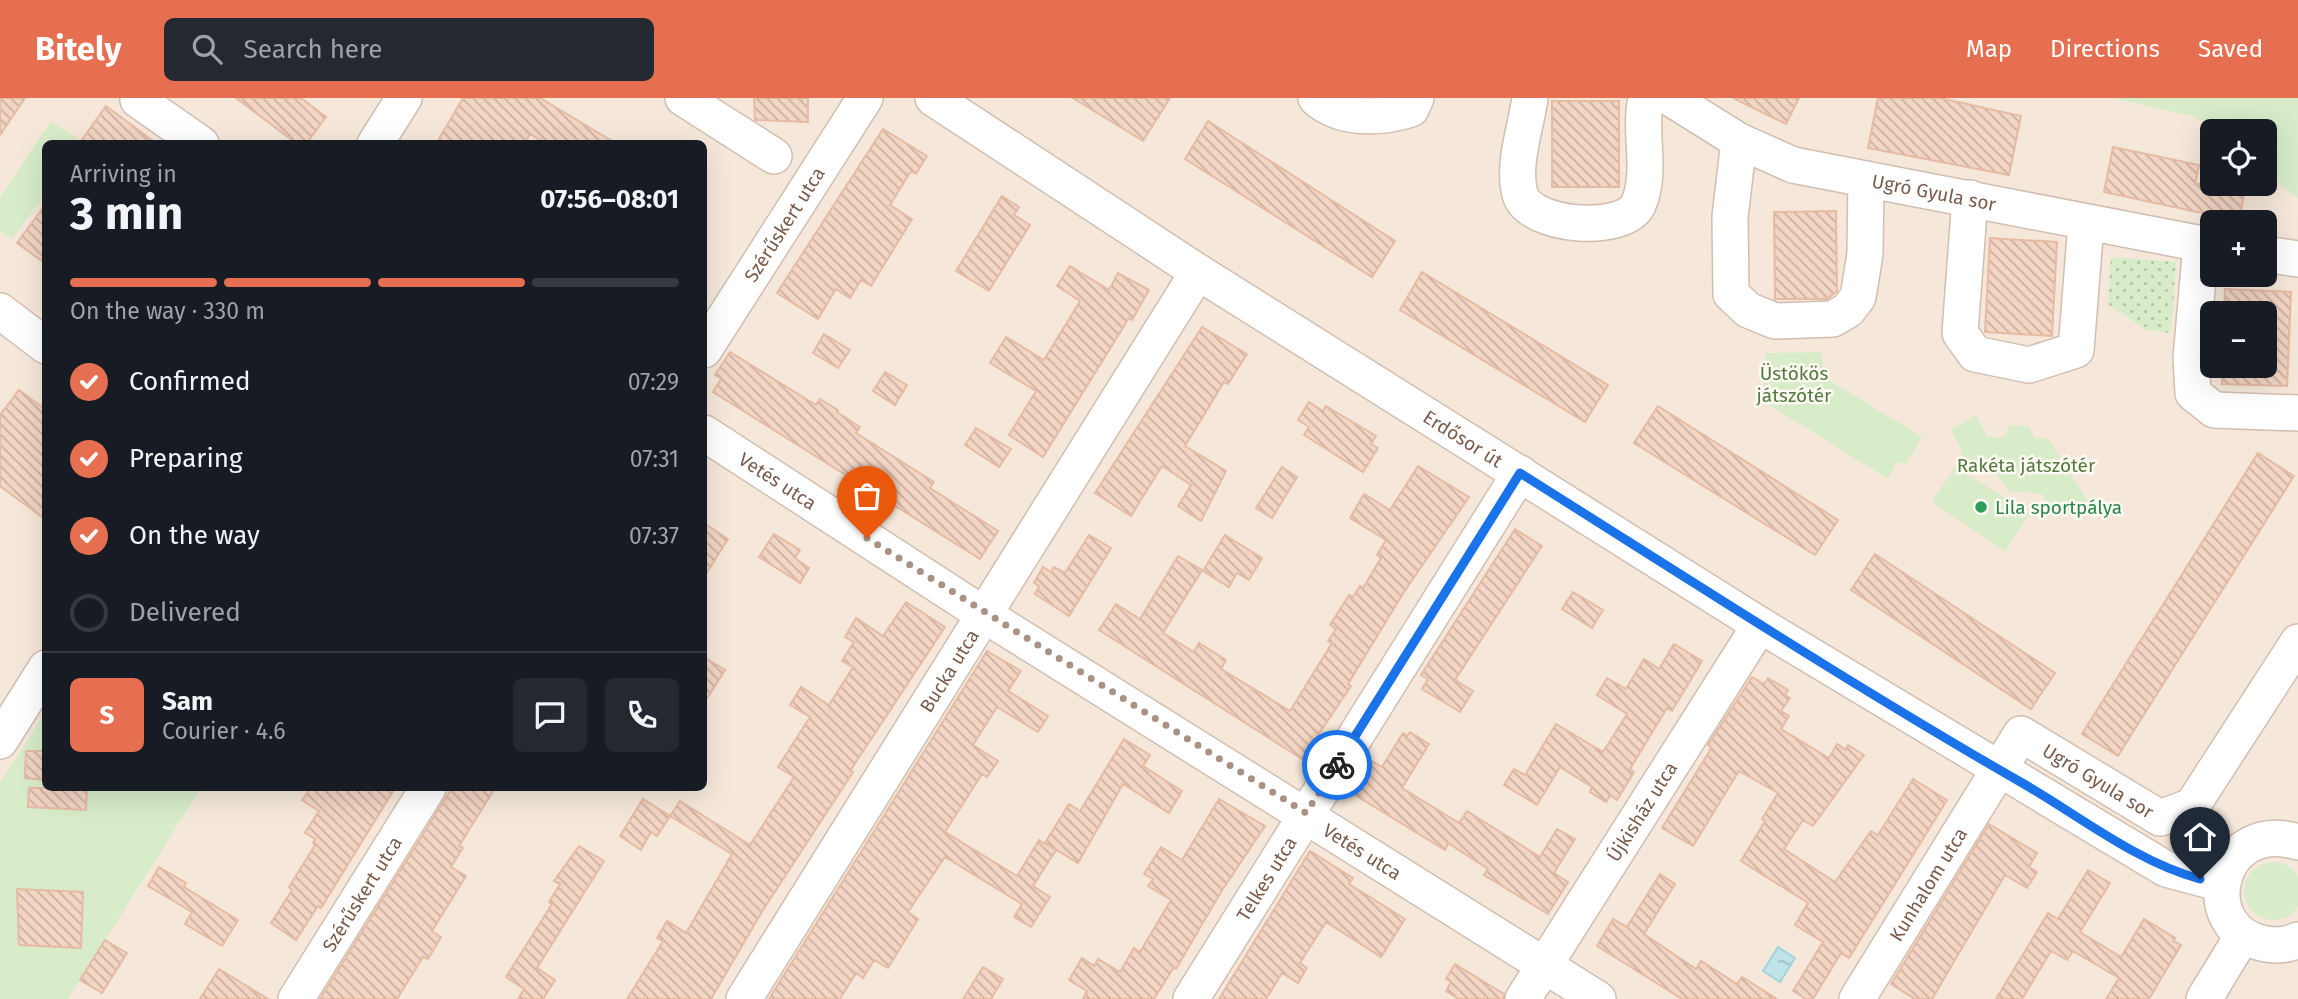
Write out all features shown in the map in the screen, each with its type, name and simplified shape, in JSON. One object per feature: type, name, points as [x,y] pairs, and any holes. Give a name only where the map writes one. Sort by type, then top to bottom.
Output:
[{"type":"street","points":[[682,98],[774,156]]},
{"type":"street","name":"Szérűskert utca","points":[[707,345],[864,98]]},
{"type":"street","name":"Erdősor út","points":[[933,98],[1198,272],[1760,625],[2166,869],[2222,884]]},
{"type":"street","points":[[1316,98],[1331,111],[1388,117],[1410,109],[1416,98]]},
{"type":"street","points":[[1530,98],[1520,153],[1520,195],[1529,208],[1545,218],[1587,224],[1623,218],[1637,206],[1643,182],[1646,98]]},
{"type":"street","name":"Ugró Gyula sor","points":[[1670,98],[1739,141],[1793,165],[1970,198],[2086,224],[2200,244]]},
{"type":"street","points":[[377,140],[400,99]]},
{"type":"street","points":[[138,100],[195,140]]},
{"type":"street","points":[[1739,141],[1730,217],[1731,293],[1748,310],[1775,321],[1833,319],[1848,310],[1858,297],[1865,254],[1866,179]]},
{"type":"street","points":[[1970,198],[1960,333],[1975,354],[2029,365],[2076,350],[2086,224]]},
{"type":"street","points":[[2277,256],[2298,259]]},
{"type":"street","name":"Bucka utca","points":[[744,999],[1198,272]]},
{"type":"street","points":[[2200,287],[2191,358],[2193,393],[2214,411],[2298,414]]},
{"type":"street","points":[[0,311],[42,343]]},
{"type":"street","name":"Vetés utca","points":[[707,435],[983,614],[1306,813],[1598,999]]},
{"type":"street","name":"Telkes utca","points":[[1191,999],[1520,473]]},
{"type":"street","name":"Újkisház utca","points":[[1523,999],[1760,625]]},
{"type":"street","name":"Ugró Gyula sor","points":[[2000,771],[2021,734],[2160,818],[2192,806],[2298,642]]},
{"type":"street","points":[[4,725],[42,673]]},
{"type":"street","name":"Kunhalom utca","points":[[1857,999],[2000,771]]},
{"type":"street","name":"Szérűskert utca","points":[[296,999],[426,791]]},
{"type":"street","points":[[2298,842],[2281,836],[2260,839],[2242,848],[2228,864],[2222,884],[2226,912],[2243,935],[2258,943],[2275,945],[2298,940]]},
{"type":"street","points":[[2204,999],[2243,935]]},
{"type":"shaded area","points":[[0,98],[2111,98],[2196,117],[2200,120],[2200,196],[2277,196],[2277,182],[2298,199],[2298,999],[0,999]]},
{"type":"green space","points":[[2111,98],[2298,98],[2298,199],[2277,182],[2277,119],[2200,120],[2196,117]]},
{"type":"green space","points":[[51,121],[77,139],[42,140],[42,198],[12,239],[0,231],[0,197]]},
{"type":"green space","points":[[2111,257],[2176,262],[2171,333],[2147,330],[2108,304]]},
{"type":"green space","name":"Üstökös játszótér","points":[[1821,352],[1824,377],[1922,437],[1906,465],[1897,461],[1888,479],[1763,401],[1766,353]]},
{"type":"green space","name":"Rakéta játszótér","points":[[1976,415],[1988,437],[2004,437],[2009,425],[2028,426],[2035,438],[2048,439],[2088,501],[2057,518],[2042,494],[2009,491],[1992,468],[1967,468],[1961,460],[1962,451],[1951,430]]},
{"type":"green space","name":"Lila sportpálya","points":[[1955,467],[2030,513],[2005,551],[1932,502]]},
{"type":"green space","points":[[42,717],[42,791],[199,791],[68,999],[0,999],[0,783]]},
{"type":"green space","points":[[2267,862],[2279,862],[2294,870],[2297,875],[2299,904],[2294,912],[2279,920],[2267,920],[2252,912],[2244,897],[2244,885],[2252,870]]},
{"type":"water","points":[[1778,947],[1795,958],[1780,982],[1763,971]]},
{"type":"building","points":[[0,98],[25,98],[0,135]]},
{"type":"building","points":[[236,98],[301,98],[326,117],[309,140],[292,140]]},
{"type":"building","points":[[463,98],[540,98],[610,140],[540,140],[530,134],[526,140],[438,140]]},
{"type":"building","points":[[754,98],[808,98],[808,122],[755,120]]},
{"type":"building","points":[[1073,98],[1170,98],[1143,141]]},
{"type":"building","points":[[1733,98],[1799,98],[1786,124]]},
{"type":"building","points":[[1878,98],[1940,98],[2021,116],[2009,175],[1868,148]]},
{"type":"building","points":[[1552,101],[1619,101],[1619,187],[1552,187]]},
{"type":"building","points":[[106,106],[152,140],[82,140]]},
{"type":"building","points":[[1208,121],[1395,241],[1372,277],[1185,159]]},
{"type":"building","points":[[883,129],[927,156],[916,174],[911,171],[890,205],[912,219],[871,286],[861,280],[850,298],[836,289],[818,319],[777,293]]},
{"type":"building","points":[[2113,147],[2199,165],[2195,184],[2200,184],[2200,196],[2244,196],[2241,210],[2200,210],[2200,213],[2104,192]]},
{"type":"building","points":[[1002,196],[1019,207],[1014,215],[1030,225],[989,291],[956,271]]},
{"type":"building","points":[[42,209],[42,261],[17,243]]},
{"type":"building","points":[[1836,211],[1837,291],[1827,299],[1775,299],[1774,212]]},
{"type":"building","points":[[1990,238],[2057,242],[2052,336],[1985,332]]},
{"type":"building","points":[[1070,266],[1109,290],[1118,273],[1149,290],[1043,457],[1009,435],[1036,391],[990,363],[1006,337],[1044,360],[1080,301],[1057,286]]},
{"type":"building","points":[[1422,272],[1608,385],[1585,422],[1400,310]]},
{"type":"building","points":[[2225,289],[2291,292],[2287,386],[2222,384],[2222,378],[2277,378],[2277,301],[2224,301]]},
{"type":"building","points":[[1202,327],[1247,354],[1228,384],[1224,382],[1185,446],[1226,471],[1201,521],[1178,506],[1191,485],[1162,466],[1131,516],[1095,493]]},
{"type":"building","points":[[824,334],[850,350],[838,368],[813,353]]},
{"type":"building","points":[[730,352],[816,405],[820,399],[838,410],[837,412],[860,427],[856,433],[934,482],[930,488],[998,531],[980,559],[713,392],[721,379],[715,375]]},
{"type":"building","points":[[885,372],[907,385],[895,405],[873,391]]},
{"type":"building","points":[[19,390],[42,407],[42,517],[0,486],[0,415]]},
{"type":"building","points":[[1309,402],[1323,411],[1326,406],[1376,436],[1371,444],[1378,448],[1363,472],[1304,435],[1309,427],[1298,420]]},
{"type":"building","points":[[1658,406],[1838,520],[1815,555],[1634,443]]},
{"type":"building","points":[[976,428],[1011,449],[999,467],[965,445]]},
{"type":"building","points":[[2258,453],[2294,476],[2118,756],[2082,734]]},
{"type":"building","points":[[1418,466],[1469,497],[1404,592],[1348,684],[1351,686],[1302,759],[1099,630],[1116,604],[1140,619],[1178,556],[1202,570],[1163,633],[1194,652],[1199,643],[1226,660],[1221,669],[1290,711],[1332,643],[1328,641],[1336,629],[1330,625],[1349,595],[1353,597],[1360,586],[1363,588],[1381,558],[1377,555],[1386,540],[1350,518],[1364,494],[1390,510]]},
{"type":"building","points":[[1282,467],[1297,477],[1272,518],[1256,508]]},
{"type":"building","points":[[707,525],[728,539],[707,572]]},
{"type":"building","points":[[1515,529],[1542,546],[1455,680],[1473,691],[1460,712],[1422,689],[1428,679],[1421,675]]},
{"type":"building","points":[[774,534],[800,550],[795,558],[809,568],[800,583],[759,557]]},
{"type":"building","points":[[1089,535],[1111,548],[1069,616],[1035,594],[1039,586],[1034,583],[1043,567],[1051,572],[1054,567],[1065,573]]},
{"type":"building","points":[[1225,535],[1262,558],[1249,580],[1237,573],[1229,587],[1203,571]]},
{"type":"building","points":[[1875,554],[2055,673],[2031,709],[1851,590]]},
{"type":"building","points":[[1573,592],[1603,610],[1592,628],[1562,609]]},
{"type":"building","points":[[906,602],[945,627],[850,771],[853,772],[763,910],[711,999],[627,999],[663,941],[657,938],[667,921],[686,933],[732,854],[670,816],[680,801],[750,845],[794,777],[778,767],[810,717],[790,705],[801,687],[829,705],[853,667],[842,661],[854,642],[845,637],[856,618],[883,636]]},
{"type":"building","points":[[1674,644],[1702,661],[1672,711],[1667,708],[1630,769],[1634,772],[1617,800],[1610,795],[1606,802],[1590,792],[1592,787],[1560,767],[1537,805],[1504,785],[1514,769],[1525,775],[1556,724],[1603,752],[1627,714],[1597,695],[1607,678],[1626,689],[1644,659],[1659,669]]},
{"type":"building","points":[[987,651],[1021,671],[1008,691],[1048,716],[1038,732],[997,707],[973,745],[998,761],[987,777],[982,774],[945,832],[1017,876],[1039,840],[1056,850],[1033,886],[1050,897],[1031,927],[1014,917],[1022,904],[945,857],[908,912],[918,919],[888,968],[874,960],[863,978],[856,973],[840,999],[769,999]]},
{"type":"building","points":[[707,659],[725,670],[707,698]]},
{"type":"building","points":[[1752,677],[1764,684],[1768,678],[1788,690],[1785,695],[1790,698],[1781,711],[1789,716],[1781,729],[1829,758],[1837,744],[1846,750],[1848,745],[1864,755],[1813,826],[1803,820],[1784,849],[1835,882],[1871,831],[1878,835],[1913,779],[1947,800],[1849,958],[1841,953],[1813,999],[1806,999],[1793,991],[1823,942],[1795,925],[1808,903],[1741,861],[1778,793],[1739,771],[1693,846],[1662,828],[1709,752],[1711,747],[1708,745]]},
{"type":"building","points":[[1410,732],[1429,744],[1402,788],[1459,823],[1467,811],[1540,857],[1557,829],[1575,839],[1554,873],[1568,882],[1548,914],[1484,875],[1488,869],[1448,843],[1445,850],[1350,792],[1370,760],[1382,767],[1403,733],[1407,736]]},
{"type":"building","points":[[1124,739],[1150,755],[1143,766],[1182,791],[1169,813],[1123,784],[1078,863],[1045,843],[1069,804],[1080,811]]},
{"type":"building","points":[[26,751],[42,751],[42,780],[25,778]]},
{"type":"building","points":[[29,788],[42,788],[42,791],[87,791],[86,810],[28,807]]},
{"type":"building","points":[[309,791],[393,791],[321,908],[318,906],[296,940],[271,923],[315,845],[315,839],[305,833],[319,811],[302,800]]},
{"type":"building","points":[[450,791],[493,791],[459,846],[463,848],[451,867],[466,876],[432,931],[441,937],[428,959],[423,957],[397,999],[320,999]]},
{"type":"building","points":[[643,799],[670,816],[657,836],[651,832],[641,850],[620,836]]},
{"type":"building","points":[[1219,799],[1265,826],[1221,892],[1176,969],[1174,967],[1154,999],[1083,999],[1087,991],[1069,980],[1082,958],[1094,966],[1098,959],[1120,972],[1134,948],[1140,952],[1171,900],[1148,886],[1153,879],[1144,874],[1161,847],[1182,860]]},
{"type":"building","points":[[1989,824],[2037,853],[2029,867],[2037,872],[2027,888],[2005,875],[1932,999],[1915,999],[1891,984]]},
{"type":"building","points":[[579,846],[604,861],[537,968],[555,980],[543,999],[518,999],[524,989],[506,977],[552,904],[549,902],[560,884],[554,881]]},
{"type":"building","points":[[1310,851],[1353,878],[1349,884],[1405,919],[1381,957],[1326,922],[1300,963],[1307,968],[1298,983],[1282,973],[1266,999],[1219,999]]},
{"type":"building","points":[[159,867],[186,883],[184,887],[238,920],[222,946],[185,924],[192,912],[148,886]]},
{"type":"building","points":[[2088,870],[2110,883],[2080,932],[2121,957],[2144,919],[2175,938],[2174,941],[2181,945],[2149,999],[2106,999],[2119,978],[2073,951],[2067,960],[2051,951],[2022,999],[1996,999],[2048,913],[2058,919]]},
{"type":"building","points":[[1660,874],[1675,884],[1644,934],[1696,969],[1701,961],[1737,984],[1742,977],[1777,999],[1682,999],[1597,946],[1613,919],[1627,927]]},
{"type":"building","points":[[17,889],[83,892],[81,948],[19,945]]},
{"type":"building","points":[[105,940],[127,953],[102,993],[80,980]]},
{"type":"building","points":[[1455,964],[1504,994],[1503,999],[1459,999],[1446,991],[1451,982],[1446,979]]},
{"type":"building","points":[[983,967],[1003,979],[991,999],[963,999]]},
{"type":"building","points":[[219,969],[268,999],[200,999]]},
{"type":"way so far","points":[[867,538],[983,614],[1306,813],[1337,765]]},
{"type":"place","name":"Lila sportpálya","points":[[1981,507]]},
{"type":"route","points":[[1337,765],[1520,473],[1760,625],[2000,771],[2166,869],[2200,879]]}]
